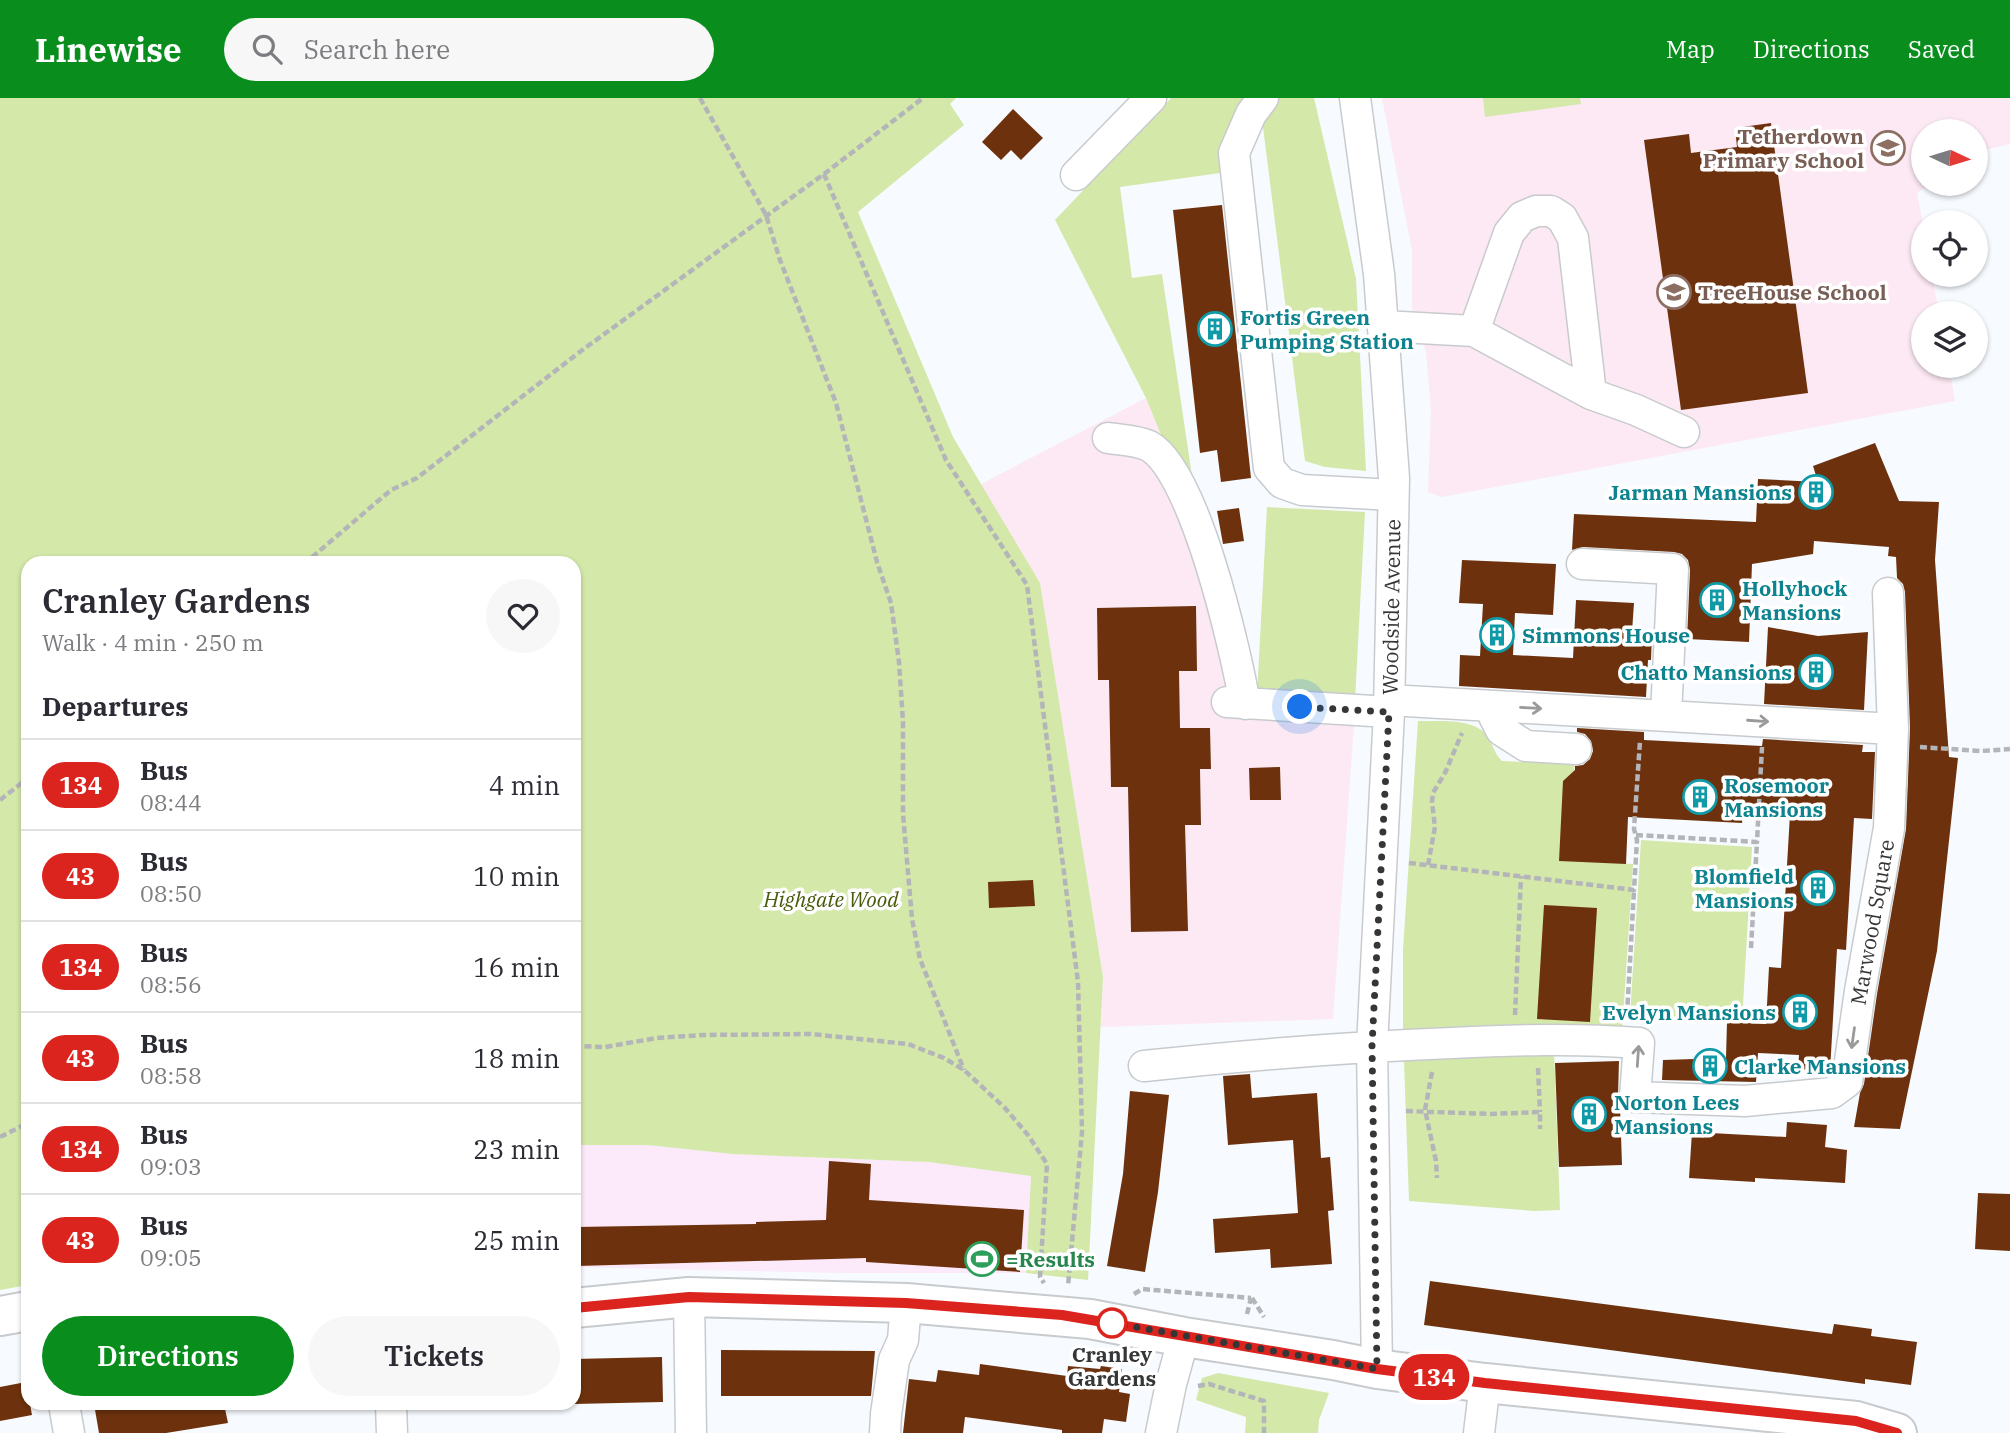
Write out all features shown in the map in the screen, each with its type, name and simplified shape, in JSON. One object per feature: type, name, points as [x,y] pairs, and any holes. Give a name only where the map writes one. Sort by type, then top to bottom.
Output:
[{"type":"main road","points":[[581,1307],[689,1297],[906,1303],[1053,1296],[1090,1319],[1377,1369],[1485,1383],[1856,1421],[1897,1433]]},
{"type":"main road","points":[[0,1316],[21,1312]]},
{"type":"street","points":[[1076,174],[1151,98]]},
{"type":"street","points":[[1263,98],[1251,114],[1234,153],[1269,468],[1282,483],[1302,490],[1393,495]]},
{"type":"street","name":"Woodside Avenue","points":[[1354,98],[1378,274],[1393,495],[1389,706],[1372,1046],[1377,1369]]},
{"type":"street","points":[[1474,331],[1509,233],[1522,217],[1536,211],[1551,211],[1562,218],[1573,237],[1591,394]]},
{"type":"street","points":[[1383,326],[1474,331],[1591,394],[1636,410],[1684,432]]},
{"type":"street","points":[[1108,438],[1133,441],[1150,447],[1165,460],[1187,502],[1209,557],[1236,654],[1236,703],[1477,705],[1654,714],[1764,721],[1894,738],[1888,593]]},
{"type":"street","points":[[1582,564],[1673,569],[1654,714]]},
{"type":"street","points":[[1477,705],[1501,730],[1526,746],[1576,749]]},
{"type":"street","name":"Marwood Square","points":[[1625,1042],[1639,1043],[1635,1097],[1745,1101],[1832,1093],[1847,1082],[1889,828],[1894,738]]},
{"type":"street","points":[[1144,1066],[1372,1046],[1526,1040],[1625,1042]]},
{"type":"street","points":[[689,1297],[691,1433]]},
{"type":"street","points":[[886,1433],[894,1360],[904,1340],[906,1303]]},
{"type":"street","points":[[1161,1433],[1184,1337]]},
{"type":"street","points":[[1479,1433],[1485,1383]]},
{"type":"street","points":[[65,1410],[69,1433]]},
{"type":"street","points":[[391,1410],[392,1433]]},
{"type":"path","points":[[700,98],[766,215],[788,282],[836,403],[877,562],[891,603],[901,686],[903,814],[912,919],[920,959],[964,1070]]},
{"type":"path","points":[[314,556],[391,491],[417,478],[581,351],[858,149],[923,98]]},
{"type":"path","points":[[824,174],[946,460],[1027,585],[1078,982],[1082,1132],[1053,1296]]},
{"type":"path","points":[[1428,865],[1435,827],[1433,793],[1445,774],[1477,705]]},
{"type":"path","points":[[1625,1042],[1636,835],[1654,714]]},
{"type":"path","points":[[1751,948],[1764,721]]},
{"type":"path","points":[[1894,738],[1981,751],[2010,749]]},
{"type":"path","points":[[0,800],[21,784]]},
{"type":"path","points":[[1636,835],[1757,842]]},
{"type":"path","points":[[1408,863],[1634,890]]},
{"type":"path","points":[[1521,876],[1526,1040],[1540,1112],[1540,1129]]},
{"type":"path","points":[[581,1046],[604,1047],[657,1038],[703,1035],[811,1034],[908,1044],[944,1058],[964,1070],[1005,1108],[1028,1135],[1047,1164],[1040,1277],[1053,1296]]},
{"type":"path","points":[[1434,1044],[1431,1085],[1425,1111],[1437,1178]]},
{"type":"path","points":[[1406,1111],[1490,1114],[1540,1112]]},
{"type":"path","points":[[0,1137],[21,1126]]},
{"type":"path","points":[[1126,1298],[1142,1289],[1251,1298],[1268,1322]]},
{"type":"path","points":[[1053,1296],[1079,1290]]},
{"type":"path","points":[[1209,1384],[1265,1401],[1264,1433]]},
{"type":"shaded area","name":"TreeHouse School","points":[[1382,98],[2010,98],[2010,144],[1988,149],[1988,119],[1911,119],[1911,196],[1918,196],[1920,210],[1911,210],[1911,287],[1934,287],[1937,301],[1911,301],[1911,378],[1951,378],[1955,401],[1442,497],[1428,492],[1431,410],[1426,352],[1412,309],[1412,250]]},
{"type":"shaded area","points":[[1146,398],[1200,530],[1257,696],[1355,710],[1333,1019],[1101,1027],[1103,976],[1040,584],[981,484]]},
{"type":"shaded area","points":[[581,1145],[647,1145],[733,1154],[929,1162],[1031,1176],[1026,1273],[847,1273],[581,1267]]},
{"type":"green space","name":"Highgate Wood","points":[[0,98],[956,98],[950,104],[964,125],[858,212],[953,437],[1040,583],[1103,977],[1088,1280],[1026,1273],[1031,1176],[929,1162],[733,1154],[647,1145],[581,1145],[581,556],[21,556],[21,1286],[0,1290]]},
{"type":"green space","points":[[1171,98],[1248,98],[1226,140],[1220,173],[1120,187],[1132,278],[1162,274],[1200,530],[1146,398],[1055,220]]},
{"type":"green space","points":[[1272,98],[1314,98],[1356,279],[1366,471],[1325,467],[1305,461],[1261,111]]},
{"type":"green space","points":[[1483,98],[1580,98],[1581,104],[1485,117]]},
{"type":"green space","points":[[1267,507],[1365,512],[1355,700],[1257,696]]},
{"type":"green space","points":[[1418,721],[1456,722],[1474,726],[1488,737],[1502,761],[1575,764],[1559,860],[1633,864],[1622,1033],[1403,1038],[1403,950]]},
{"type":"green space","points":[[1641,840],[1752,847],[1742,1023],[1630,1016]]},
{"type":"green space","points":[[1554,1050],[1560,1210],[1534,1211],[1409,1201],[1404,1061]]},
{"type":"green space","points":[[1218,1373],[1329,1393],[1319,1420],[1318,1433],[1245,1433],[1246,1417],[1196,1400],[1202,1378]]},
{"type":"building","points":[[1013,109],[1043,138],[1021,160],[1011,150],[1001,160],[982,142]]},
{"type":"building","points":[[1771,123],[1808,393],[1681,410],[1644,140],[1689,134],[1691,153],[1737,147],[1735,128]]},
{"type":"building","name":"Fortis Green Pumping Station","points":[[1222,205],[1251,478],[1221,482],[1217,450],[1200,453],[1173,210]]},
{"type":"building","points":[[1875,443],[1899,501],[1939,502],[1935,560],[1949,757],[1958,758],[1937,951],[1900,1129],[1854,1127],[1864,1084],[1906,829],[1910,728],[1905,592],[1903,584],[1897,578],[1896,557],[1888,556],[1889,547],[1814,541],[1813,554],[1752,564],[1749,642],[1687,639],[1690,570],[1688,560],[1682,554],[1583,547],[1572,550],[1574,514],[1756,522],[1758,479],[1818,482],[1813,466]]},
{"type":"building","points":[[1239,508],[1244,541],[1223,544],[1217,511]]},
{"type":"building","points":[[1462,560],[1556,564],[1553,615],[1515,613],[1513,655],[1573,658],[1576,600],[1634,603],[1632,632],[1652,633],[1646,697],[1459,686],[1460,655],[1480,656],[1483,604],[1459,603]]},
{"type":"building","points":[[1196,606],[1197,671],[1179,671],[1180,728],[1210,728],[1211,769],[1200,769],[1201,825],[1185,825],[1188,931],[1131,932],[1128,787],[1111,787],[1109,680],[1098,680],[1097,608]]},
{"type":"building","name":"Chatto Mansions","points":[[1768,627],[1818,636],[1868,632],[1864,710],[1764,704]]},
{"type":"building","points":[[1577,728],[1644,732],[1644,740],[1762,746],[1763,739],[1863,745],[1862,752],[1875,752],[1872,819],[1854,818],[1846,950],[1837,949],[1830,1071],[1798,1069],[1799,1055],[1758,1053],[1756,1082],[1662,1080],[1663,1060],[1726,1058],[1727,1022],[1766,1024],[1769,967],[1781,968],[1790,814],[1743,811],[1742,823],[1628,817],[1626,864],[1559,861],[1563,781],[1575,770],[1575,766],[1583,765],[1590,759],[1593,751],[1591,741],[1585,734],[1577,732]]},
{"type":"building","points":[[1280,767],[1281,800],[1250,800],[1249,768]]},
{"type":"building","points":[[1033,880],[1035,906],[989,908],[988,882]]},
{"type":"building","points":[[1544,905],[1597,908],[1590,1022],[1537,1019]]},
{"type":"building","name":"Norton Lees Mansions","points":[[1619,1061],[1622,1165],[1559,1167],[1555,1063]]},
{"type":"building","points":[[1250,1074],[1252,1098],[1317,1093],[1321,1158],[1330,1157],[1334,1210],[1328,1211],[1332,1264],[1271,1268],[1270,1249],[1215,1253],[1213,1219],[1298,1213],[1293,1140],[1228,1145],[1223,1076]]},
{"type":"building","points":[[1130,1091],[1169,1095],[1158,1192],[1145,1272],[1107,1266],[1123,1174]]},
{"type":"building","points":[[1787,1122],[1827,1125],[1825,1147],[1847,1150],[1845,1183],[1755,1178],[1755,1182],[1689,1178],[1692,1132],[1786,1137]]},
{"type":"building","points":[[829,1161],[871,1164],[869,1200],[1024,1210],[1020,1272],[866,1262],[866,1258],[581,1266],[581,1227],[826,1220]]},
{"type":"building","points":[[1978,1193],[2010,1194],[2010,1251],[1975,1249]]},
{"type":"building","points":[[1430,1281],[1832,1334],[1834,1324],[1872,1329],[1871,1336],[1917,1342],[1911,1385],[1865,1379],[1865,1384],[1424,1325]]},
{"type":"building","points":[[721,1350],[875,1351],[871,1396],[721,1396]]},
{"type":"building","points":[[662,1357],[663,1402],[581,1404],[581,1359]]},
{"type":"building","points":[[980,1364],[1067,1376],[1068,1366],[1122,1369],[1119,1392],[1130,1394],[1126,1422],[1104,1419],[1102,1433],[1062,1433],[1062,1430],[965,1417],[963,1433],[903,1433],[909,1379],[936,1382],[938,1370],[979,1375]]},
{"type":"building","points":[[21,1383],[21,1410],[31,1410],[32,1415],[0,1421],[0,1387]]},
{"type":"building","points":[[95,1410],[225,1410],[228,1423],[166,1433],[99,1433]]},
{"type":"bus line","name":"134","points":[[581,1307],[689,1297],[906,1303],[1062,1315],[1377,1369],[1485,1383],[1856,1421],[1897,1433]]},
{"type":"place","name":"Tetherdown Primary School","points":[[1888,148]]},
{"type":"place","name":"TreeHouse School","points":[[1674,292]]},
{"type":"place","name":"Fortis Green Pumping Station","points":[[1215,329]]},
{"type":"place","name":"Jarman Mansions","points":[[1816,492]]},
{"type":"place","name":"Hollyhock Mansions","points":[[1717,600]]},
{"type":"place","name":"Simmons House","points":[[1497,635]]},
{"type":"place","name":"Chatto Mansions","points":[[1816,672]]},
{"type":"place","name":"Rosemoor Mansions","points":[[1700,797]]},
{"type":"place","name":"Blomfield Mansions","points":[[1818,888]]},
{"type":"place","name":"Evelyn Mansions","points":[[1800,1012]]},
{"type":"place","name":"Clarke Mansions","points":[[1710,1066]]},
{"type":"place","name":"Norton Lees Mansions","points":[[1589,1114]]},
{"type":"place","name":"=Results","points":[[982,1259]]},
{"type":"place","name":"Cranley Gardens","points":[[1112,1323]]},
{"type":"route","points":[[1112,1323],[1377,1369],[1372,1046],[1389,712],[1300,707]]}]
